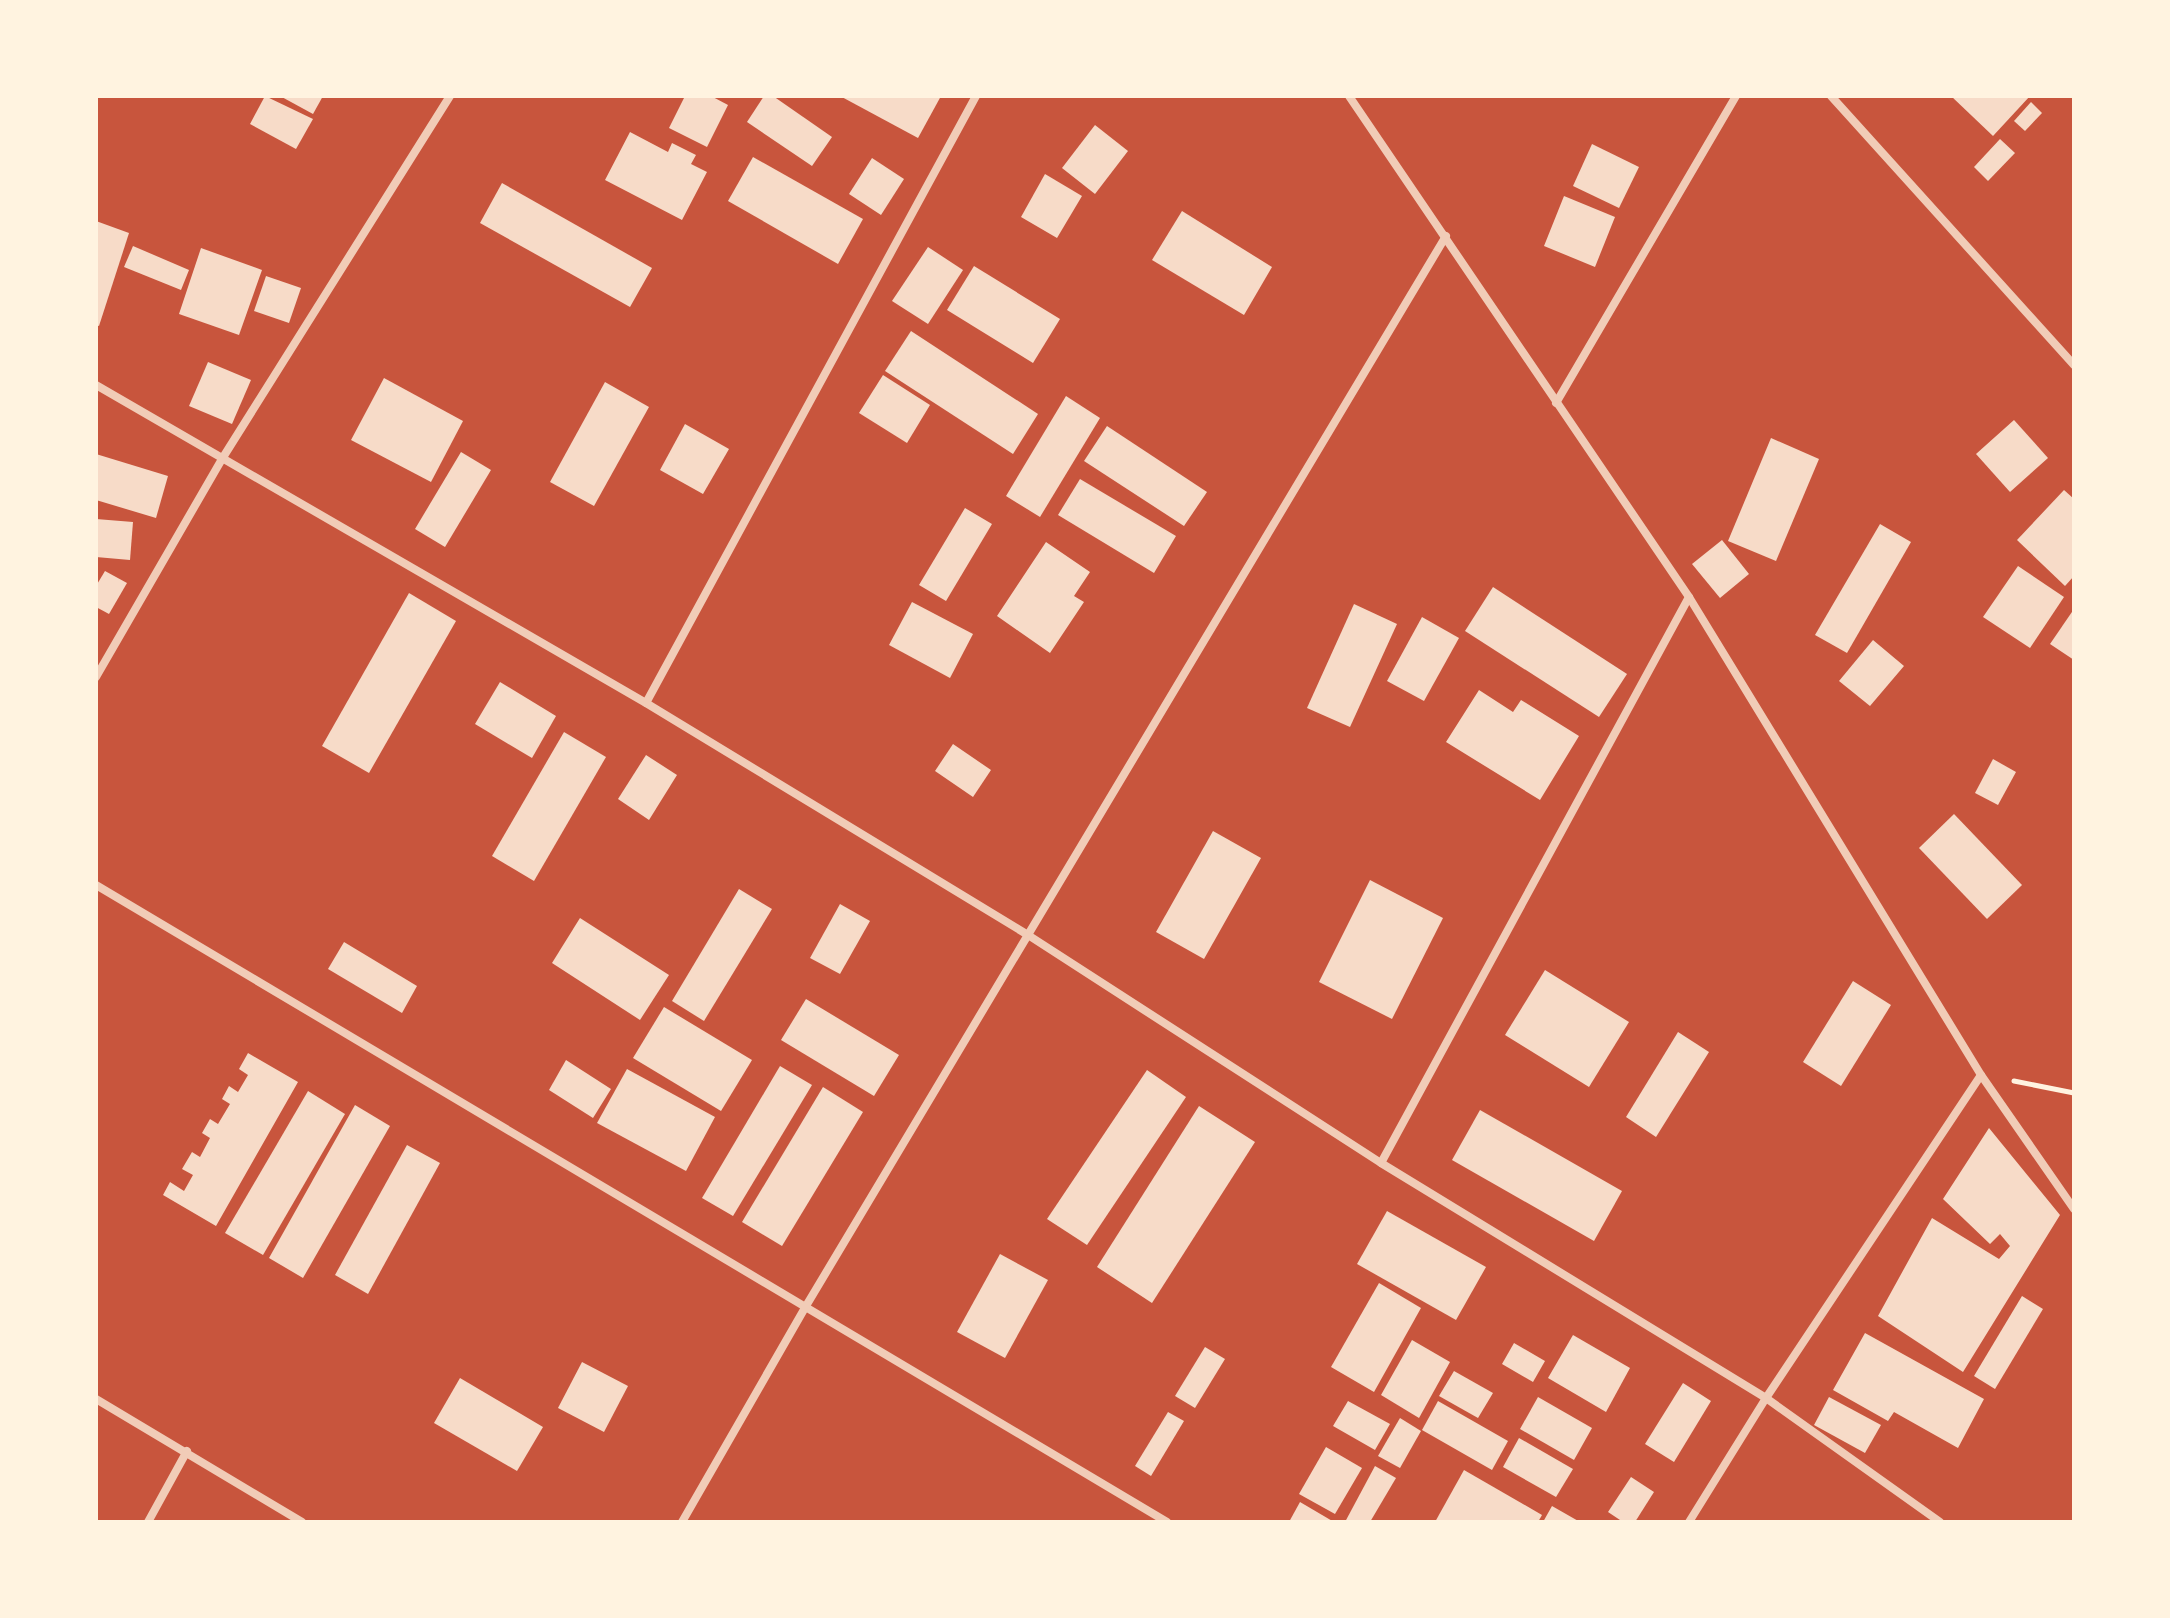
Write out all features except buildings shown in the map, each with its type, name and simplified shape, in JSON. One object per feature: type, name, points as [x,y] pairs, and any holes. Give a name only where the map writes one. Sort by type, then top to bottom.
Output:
[{"type":"street","points":[[96,677],[222,459],[450,96]]},
{"type":"street","points":[[646,703],[976,96]]},
{"type":"street","points":[[1349,96],[1689,597],[1981,1075],[2074,1209]]},
{"type":"street","points":[[1556,403],[1736,96]]},
{"type":"street","points":[[1831,96],[2074,365]]},
{"type":"street","points":[[682,1522],[806,1306],[1446,236]]},
{"type":"street","points":[[96,385],[646,703],[1028,935],[1381,1163],[1766,1398],[1940,1522]]},
{"type":"street","points":[[1381,1163],[1689,597]]},
{"type":"street","points":[[96,885],[1167,1522]]},
{"type":"street","points":[[1689,1522],[1766,1398],[1981,1075]]},
{"type":"street","points":[[96,1399],[302,1522]]},
{"type":"street","points":[[148,1522],[187,1451]]},
{"type":"path","points":[[1981,1075],[2074,1093]]}]
